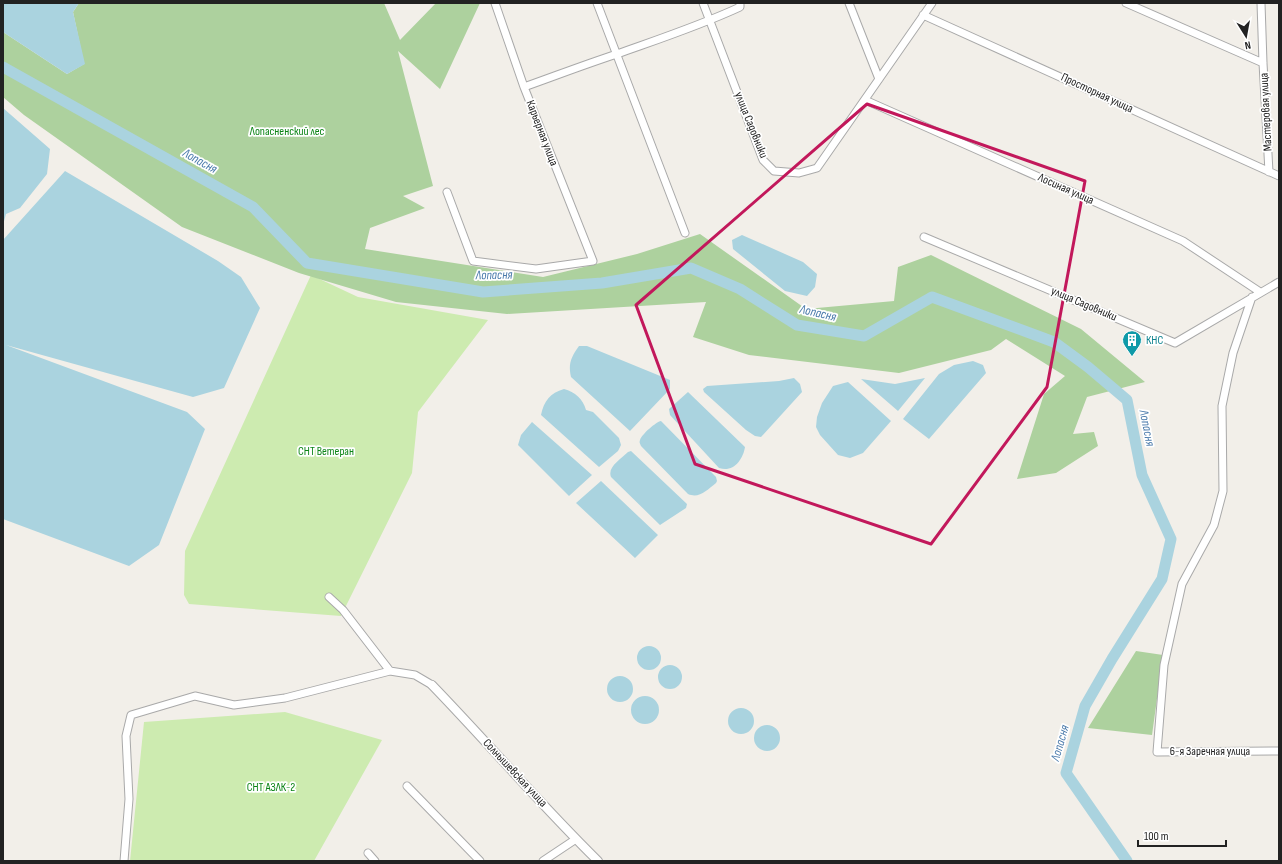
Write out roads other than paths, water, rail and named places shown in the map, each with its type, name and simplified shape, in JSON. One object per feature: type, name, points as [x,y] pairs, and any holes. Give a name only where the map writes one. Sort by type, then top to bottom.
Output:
[{"type":"street","name":"Карьерная улица","points":[[447,192],[473,261],[536,269],[593,261],[524,87],[495,3]]},
{"type":"street","points":[[597,3],[685,233]]},
{"type":"street","name":"улица Садовники","points":[[704,3],[763,160],[774,171],[799,173],[817,168],[932,3]]},
{"type":"street","points":[[524,87],[710,21],[740,7],[740,3]]},
{"type":"street","points":[[849,3],[878,79]]},
{"type":"street","points":[[1126,3],[1263,63]]},
{"type":"street","name":"Мастеровая улица","points":[[1261,3],[1269,172]]},
{"type":"street","name":"Просторная улица","points":[[924,15],[1279,176]]},
{"type":"street","name":"Лосиная улица","points":[[865,100],[1183,241],[1260,292]]},
{"type":"street","name":"улица Садовники","points":[[924,237],[1175,343],[1279,282]]},
{"type":"street","name":"6-я Заречная улица","points":[[1252,297],[1233,353],[1222,406],[1223,491],[1214,525],[1182,584],[1164,665],[1157,752],[1279,751]]},
{"type":"street","points":[[329,597],[343,610],[390,671]]},
{"type":"street","points":[[124,861],[129,799],[126,736],[131,715],[195,696],[234,705],[285,698],[390,671],[415,675],[432,685]]},
{"type":"street","name":"Солнышевская улица","points":[[432,685],[466,719],[598,861]]},
{"type":"street","points":[[407,786],[480,861]]},
{"type":"street","points":[[543,861],[576,839]]},
{"type":"street","points":[[368,854],[375,861]]},
{"type":"water","points":[[3,3],[79,3],[73,12],[85,64],[67,74],[3,32]]},
{"type":"water","points":[[3,108],[50,149],[47,174],[20,208],[6,214],[3,225]]},
{"type":"water","points":[[65,171],[218,261],[241,277],[260,308],[224,388],[193,397],[6,345],[187,412],[205,429],[159,545],[129,566],[3,519],[3,240]]},
{"type":"water","points":[[742,235],[803,262],[817,274],[815,287],[807,296],[785,291],[733,249],[732,240]]},
{"type":"water","points":[[579,346],[587,346],[670,380],[670,389],[630,431],[571,377],[571,361]]},
{"type":"water","points":[[973,361],[983,365],[986,373],[929,439],[903,419],[939,374],[954,365]]},
{"type":"water","points":[[794,378],[800,384],[802,392],[761,437],[755,436],[746,430],[704,392],[703,389],[707,386],[779,381]]},
{"type":"water","points":[[925,378],[898,411],[861,379],[895,384]]},
{"type":"water","points":[[848,382],[891,421],[863,453],[850,458],[838,455],[820,435],[816,427],[817,417],[822,403],[833,386]]},
{"type":"water","points":[[564,389],[578,396],[583,402],[586,410],[593,412],[619,438],[621,445],[618,451],[599,467],[541,415],[548,398]]},
{"type":"water","points":[[688,392],[745,447],[740,461],[733,467],[729,469],[719,468],[670,415],[669,409]]},
{"type":"water","points":[[661,421],[716,477],[716,483],[703,493],[699,495],[688,494],[641,446],[640,441],[643,435]]},
{"type":"water","points":[[532,422],[592,475],[569,496],[518,445],[521,435]]},
{"type":"water","points":[[631,451],[687,504],[686,508],[660,525],[611,477],[611,470],[618,460]]},
{"type":"water","points":[[601,481],[658,535],[635,558],[576,503]]},
{"type":"water","points":[[649,646],[657,650],[661,658],[657,666],[649,670],[641,666],[637,658],[641,650]]},
{"type":"water","points":[[670,665],[678,669],[682,677],[678,685],[670,689],[662,685],[658,677],[662,669]]},
{"type":"water","points":[[620,676],[630,679],[633,689],[630,699],[620,702],[610,699],[607,689],[610,679]]},
{"type":"water","points":[[645,696],[655,700],[659,710],[655,720],[645,724],[635,720],[631,710],[635,700]]},
{"type":"water","points":[[741,708],[751,711],[754,721],[751,731],[741,734],[731,731],[728,721],[731,711]]},
{"type":"water","points":[[767,725],[777,728],[780,738],[777,748],[767,751],[757,748],[754,738],[757,728]]},
{"type":"waterway","name":"Лопасня","points":[[3,67],[253,207],[307,263],[483,292],[602,283],[691,268],[740,289],[797,325],[864,336],[932,297],[1054,342],[1088,367],[1127,400],[1142,475],[1171,539],[1162,579],[1112,659],[1085,706],[1066,773],[1127,861]]},
{"type":"place","name":"КНС","points":[[1132,357]]},
{"type":"park label","name":"Лопасненский лес","points":[[287,131]]},
{"type":"park label","name":"СНТ Ветеран","points":[[326,451]]},
{"type":"park label","name":"СНТ АЗЛК-2","points":[[271,787]]}]
